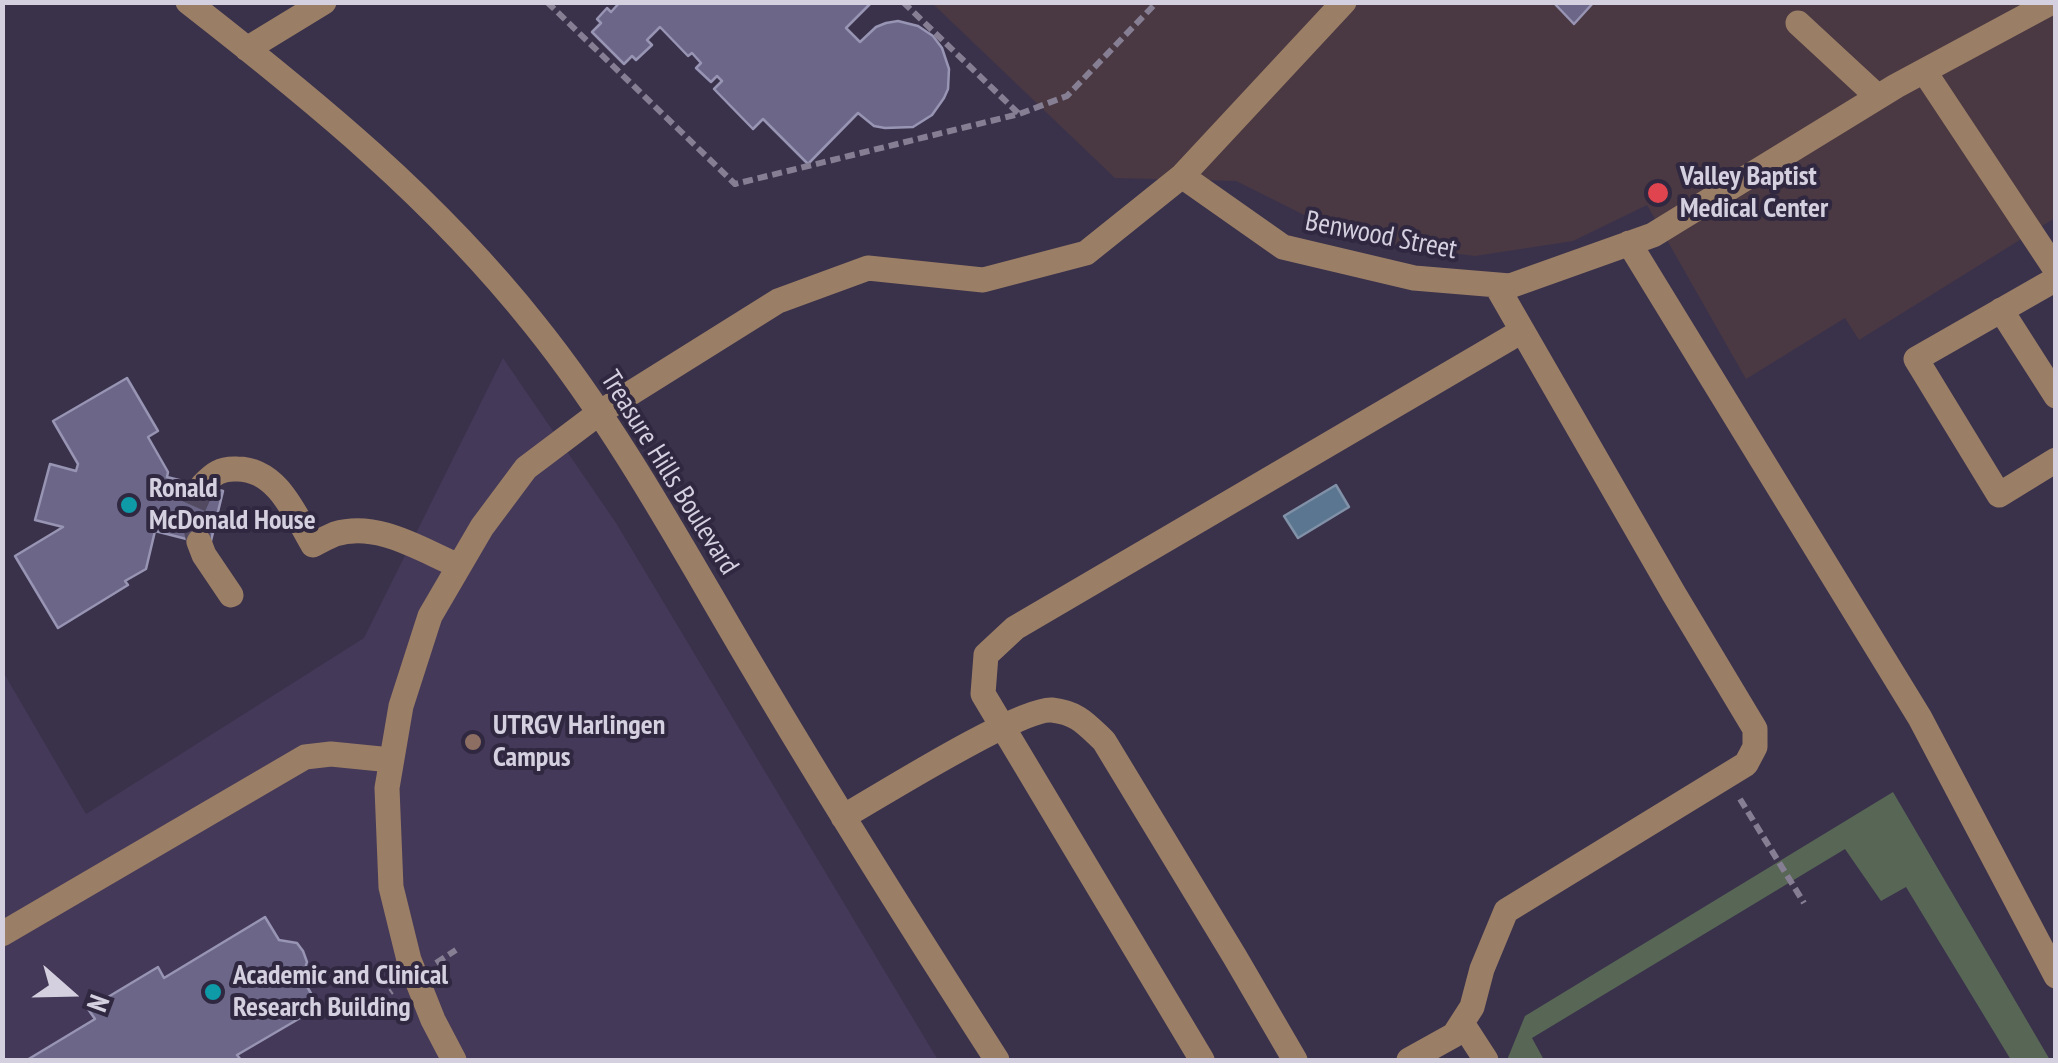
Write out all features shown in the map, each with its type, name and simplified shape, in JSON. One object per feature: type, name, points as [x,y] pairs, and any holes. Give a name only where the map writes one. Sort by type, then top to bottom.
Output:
[{"type":"street","name":"Treasure Hills Boulevard","points":[[188,2],[380,158],[436,212],[537,327],[599,413],[842,817],[996,1060]]},
{"type":"street","points":[[247,49],[324,2]]},
{"type":"street","points":[[454,1060],[409,960],[391,887],[387,788],[400,706],[430,616],[482,527],[526,468],[599,413],[778,301],[868,268],[983,280],[1086,253],[1182,176],[1344,2]]},
{"type":"street","name":"Benwood Street","points":[[1182,176],[1283,247],[1414,278],[1510,286],[1652,235],[1878,97],[2052,2]]},
{"type":"street","points":[[1798,23],[1878,97]]},
{"type":"street","points":[[1924,71],[2056,270]]},
{"type":"street","points":[[1629,244],[1920,718],[2056,976]]},
{"type":"street","points":[[2056,278],[1916,359],[1999,495],[2056,460]]},
{"type":"street","points":[[1409,1060],[1454,1035],[1462,1023],[1472,1006],[1482,969],[1506,911],[1746,764],[1756,747],[1755,729],[1496,285]]},
{"type":"street","points":[[2001,310],[2056,396]]},
{"type":"street","points":[[1202,1060],[983,694],[986,655],[1015,628],[1522,331]]},
{"type":"street","points":[[203,485],[214,472],[253,470],[272,481],[313,545],[335,534],[361,530],[385,534],[459,566]]},
{"type":"street","points":[[199,542],[231,595]]},
{"type":"street","points":[[842,817],[1001,727],[1047,709],[1078,716],[1104,741],[1294,1060]]},
{"type":"street","points":[[2,934],[305,757],[331,754],[391,760]]},
{"type":"street","points":[[1462,1023],[1486,1060]]},
{"type":"path","points":[[547,2],[735,184],[1019,114],[1066,96],[1157,2]]},
{"type":"path","points":[[903,2],[1019,114]]},
{"type":"path","points":[[1726,776],[1804,903]]},
{"type":"shaded area","name":"Valley Baptist Medical Center","points":[[932,3],[2055,3],[2055,218],[1859,340],[1845,318],[1746,379],[1647,205],[1573,241],[1475,256],[1395,246],[1306,216],[1236,181],[1115,178]]},
{"type":"shaded area","name":"UTRGV Harlingen Campus","points":[[503,358],[616,523],[938,1060],[3,1060],[2,670],[86,814],[364,638]]},
{"type":"green space","points":[[1893,792],[2050,1060],[2011,1060],[1906,887],[1881,901],[1845,849],[1532,1038],[1544,1060],[1507,1060],[1525,1016]]},
{"type":"water","points":[[1336,485],[1349,507],[1298,538],[1284,516]]},
{"type":"building","points":[[620,2],[872,2],[846,28],[860,42],[886,23],[898,21],[918,26],[942,48],[949,69],[948,89],[932,115],[913,127],[874,126],[858,113],[808,164],[763,119],[753,129],[714,89],[722,81],[717,76],[711,82],[696,68],[701,63],[692,53],[688,56],[660,27],[647,40],[652,45],[636,60],[632,56],[624,64],[592,32],[607,8],[611,12]]},
{"type":"building","points":[[1553,2],[1594,2],[1574,24]]},
{"type":"building","name":"Ronald McDonald House","points":[[127,378],[158,431],[148,437],[168,472],[167,477],[223,491],[210,545],[155,531],[146,569],[125,581],[128,585],[58,628],[15,556],[63,527],[35,520],[50,464],[76,471],[78,464],[53,421]]},
{"type":"building","name":"Academic and Clinical Research Building","points":[[265,917],[279,940],[297,943],[303,951],[307,962],[302,978],[319,1007],[237,1055],[241,1060],[27,1060],[95,1019],[88,1009],[158,967],[164,978]]},
{"type":"tunnel","points":[[199,542],[192,510],[203,485]]},
{"type":"place","name":"Valley Baptist Medical Center","points":[[1658,193]]},
{"type":"place","name":"Ronald McDonald House","points":[[129,505]]},
{"type":"place","name":"UTRGV Harlingen Campus","points":[[473,742]]},
{"type":"place","name":"Academic and Clinical Research Building","points":[[213,992]]}]
